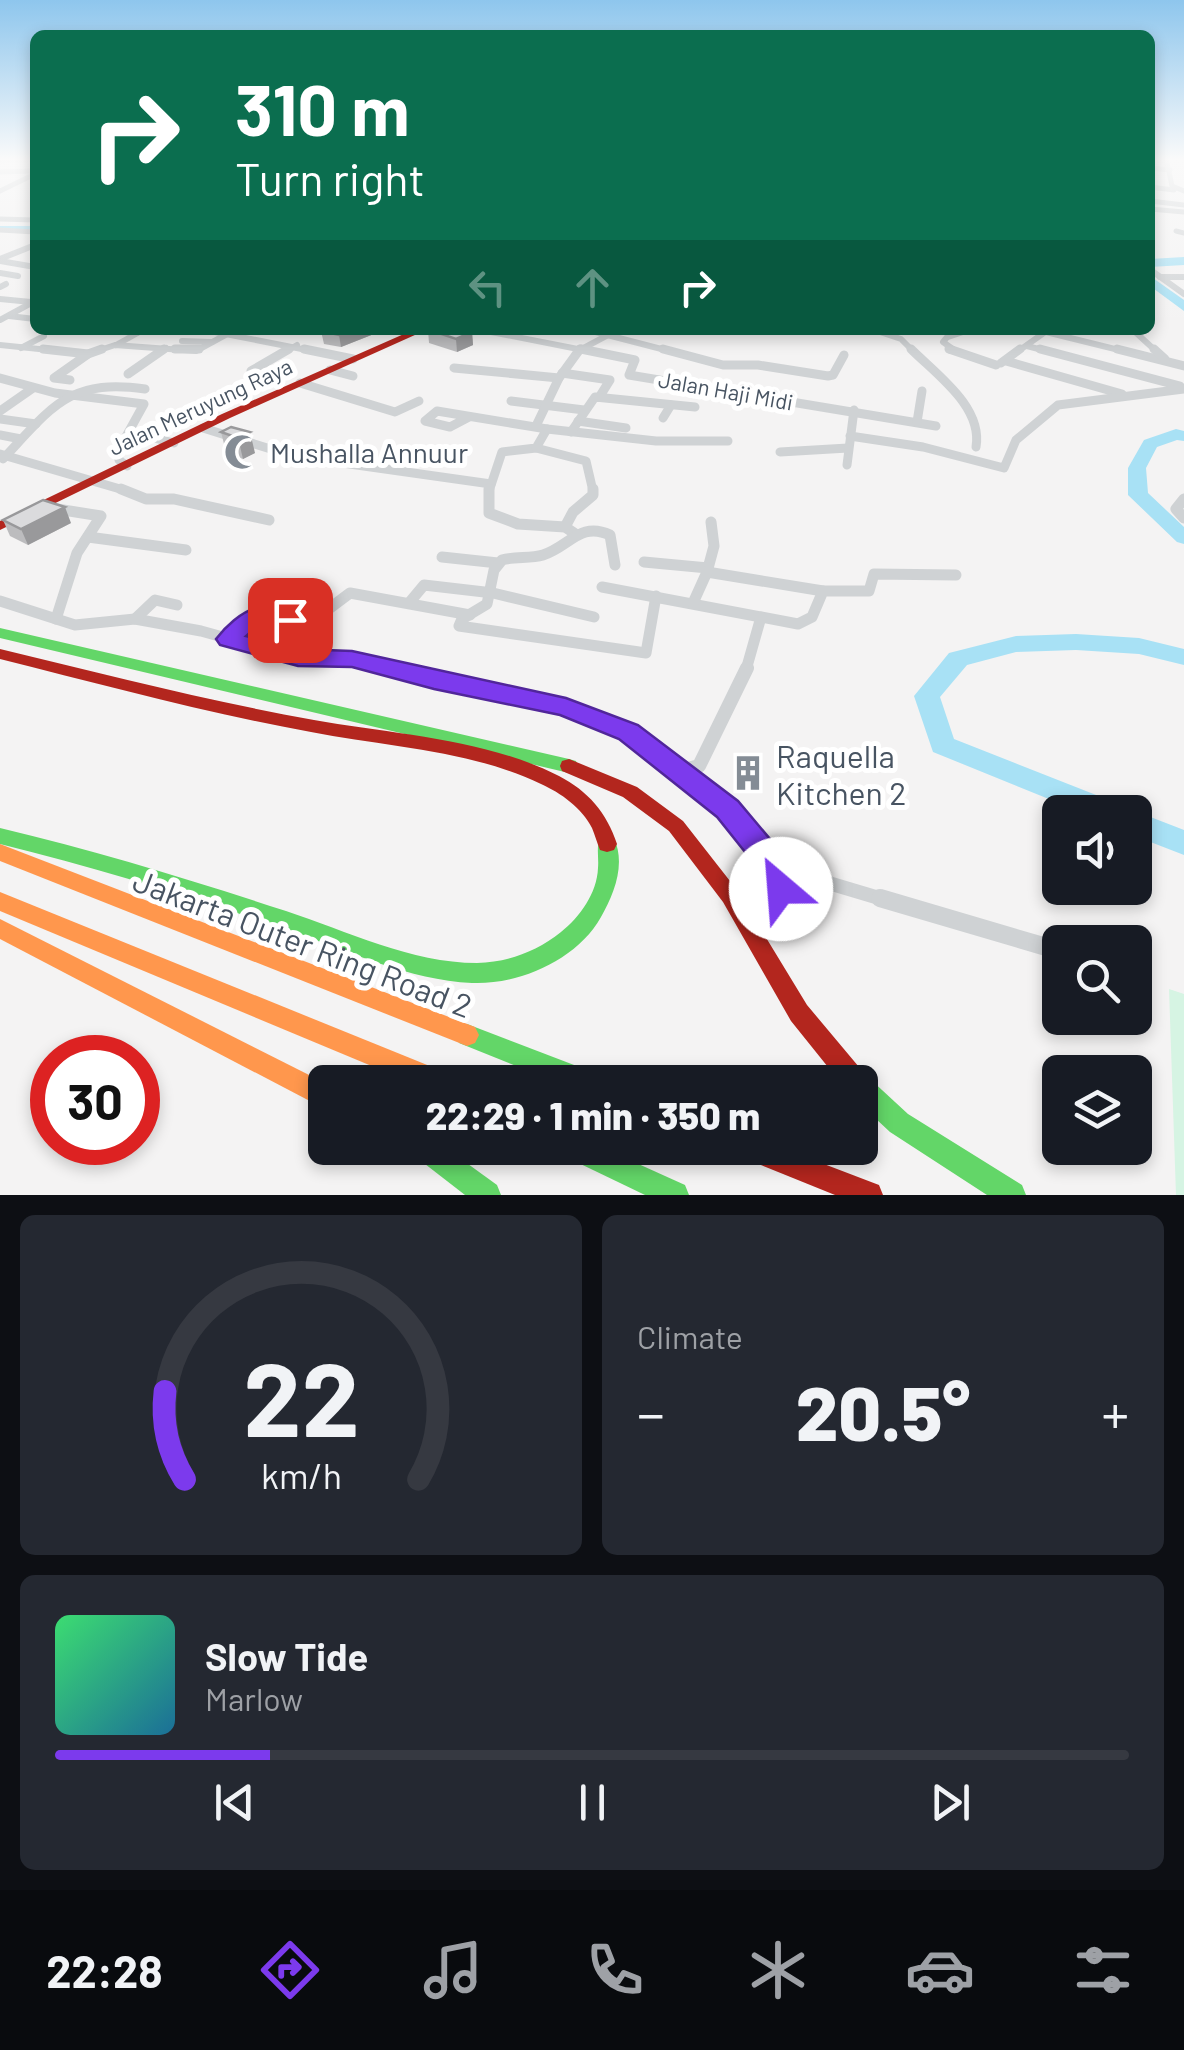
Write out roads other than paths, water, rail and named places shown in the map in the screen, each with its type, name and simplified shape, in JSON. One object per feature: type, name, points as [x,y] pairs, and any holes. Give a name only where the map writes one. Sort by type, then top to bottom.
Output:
[{"type":"main road","name":"Jalan Meruyung Raya","points":[[0,526],[353,358],[410,335]]},
{"type":"main road","points":[[0,633],[550,759],[598,776],[642,798],[680,831],[719,880],[792,1007],[840,1065]]},
{"type":"main road","points":[[0,654],[214,707],[498,762],[548,778],[582,798],[604,830],[611,862],[607,889],[594,916],[570,940],[526,963],[476,973],[413,962],[106,861],[0,836]]},
{"type":"main road","name":"Jakarta Outer Ring Road 2","points":[[0,852],[543,1065]]},
{"type":"main road","points":[[0,901],[397,1065]]},
{"type":"main road","points":[[0,928],[308,1087]]},
{"type":"main road","points":[[878,1104],[898,1123],[1012,1195]]},
{"type":"main road","points":[[447,1165],[487,1195]]},
{"type":"main road","points":[[611,1165],[675,1195]]},
{"type":"main road","points":[[793,1165],[870,1195]]},
{"type":"street","points":[[1,223],[30,220]]},
{"type":"street","points":[[1,223],[30,231]]},
{"type":"street","points":[[0,260],[30,248]]},
{"type":"street","points":[[0,260],[30,269]]},
{"type":"street","points":[[0,273],[18,276]]},
{"type":"street","points":[[1155,273],[1182,291]]},
{"type":"street","points":[[1160,277],[1184,277]]},
{"type":"street","points":[[0,298],[30,302]]},
{"type":"street","points":[[6,317],[30,305]]},
{"type":"street","points":[[70,380],[54,378],[88,354],[134,335]]},
{"type":"street","points":[[115,345],[196,351],[225,335]]},
{"type":"street","points":[[240,335],[353,358]]},
{"type":"street","name":"Jalan Haji Midi","points":[[503,335],[634,360],[629,375],[711,384],[936,426]]},
{"type":"street","points":[[536,448],[545,404],[560,376],[578,351],[608,335],[722,366],[758,365],[822,376],[834,375],[844,355]]},
{"type":"street","points":[[889,335],[901,339],[966,404],[980,431],[976,447]]},
{"type":"street","points":[[951,335],[944,342],[948,348],[997,365],[1126,395]]},
{"type":"street","points":[[997,365],[1041,335]]},
{"type":"street","points":[[1063,335],[1184,366]]},
{"type":"street","points":[[1114,348],[1130,335]]},
{"type":"street","points":[[1137,335],[1168,362]]},
{"type":"street","points":[[21,348],[44,336]]},
{"type":"street","points":[[182,340],[212,342]]},
{"type":"street","points":[[251,371],[296,345]]},
{"type":"street","points":[[0,346],[88,354]]},
{"type":"street","points":[[1026,346],[1184,388]]},
{"type":"street","points":[[128,374],[166,348]]},
{"type":"street","points":[[28,361],[44,352]]},
{"type":"street","points":[[1140,376],[1156,359]]},
{"type":"street","points":[[454,368],[610,380],[600,396]]},
{"type":"street","points":[[330,370],[353,376]]},
{"type":"street","points":[[1143,392],[1150,379]]},
{"type":"street","points":[[1,380],[144,404],[118,452],[118,460],[127,466]]},
{"type":"street","points":[[663,418],[679,381]]},
{"type":"street","points":[[300,383],[395,412],[418,401]]},
{"type":"street","points":[[2,457],[36,424],[75,395],[96,385],[146,389]]},
{"type":"street","points":[[0,411],[33,388]]},
{"type":"street","points":[[780,452],[849,442],[1004,468],[1016,440],[1042,422],[1054,407],[1184,388]]},
{"type":"street","points":[[918,422],[922,391]]},
{"type":"street","points":[[571,432],[590,398],[695,407]]},
{"type":"street","points":[[511,401],[584,410]]},
{"type":"street","points":[[848,465],[854,410]]},
{"type":"street","points":[[468,417],[656,441],[728,441]]},
{"type":"street","points":[[0,419],[36,424]]},
{"type":"street","points":[[578,421],[626,428]]},
{"type":"street","points":[[203,428],[293,456],[490,484]]},
{"type":"street","points":[[0,435],[21,439]]},
{"type":"street","points":[[146,436],[174,443]]},
{"type":"street","points":[[442,557],[498,562],[548,554],[570,530],[573,512],[593,495],[594,482],[586,461],[536,448],[502,452],[485,494],[489,513],[518,524],[570,530],[609,533],[615,565]]},
{"type":"street","points":[[2,457],[95,480],[146,500],[174,500],[269,520]]},
{"type":"street","points":[[1184,500],[1176,509],[1184,518]]},
{"type":"street","points":[[43,505],[77,515],[101,516],[77,553],[56,619]]},
{"type":"street","points":[[693,603],[714,546],[711,522]]},
{"type":"street","points":[[88,537],[186,550]]},
{"type":"street","points":[[228,639],[256,615],[314,620],[350,593],[470,615],[482,612],[493,594],[498,562]]},
{"type":"street","points":[[644,562],[823,591],[869,591],[874,574],[956,575]]},
{"type":"street","points":[[410,603],[424,585],[493,594],[594,617]]},
{"type":"street","points":[[602,588],[804,623],[812,617],[823,591]]},
{"type":"street","points":[[470,615],[459,626],[646,654],[656,596]]},
{"type":"street","points":[[135,619],[154,600],[177,606]]},
{"type":"street","points":[[0,601],[92,626],[135,619],[298,658],[352,659],[566,707],[629,732],[728,809],[775,867],[781,889]]},
{"type":"street","points":[[682,771],[699,766],[753,656],[761,617]]},
{"type":"street","points":[[775,867],[1042,947]]},
{"type":"waterway","points":[[0,229],[30,229]]},
{"type":"waterway","points":[[1155,263],[1184,261]]},
{"type":"waterway","points":[[1155,284],[1184,307]]},
{"type":"waterway","points":[[1184,436],[1176,434],[1150,444],[1137,468],[1138,495],[1184,538]]},
{"type":"waterway","points":[[1067,795],[943,745],[927,696],[958,659],[1016,644],[1139,646],[1184,657]]},
{"type":"waterway","points":[[1152,830],[1184,843]]},
{"type":"place","name":"Mushalla Annuur","points":[[242,452]]},
{"type":"place","name":"Raquella Kitchen 2","points":[[748,773]]}]
